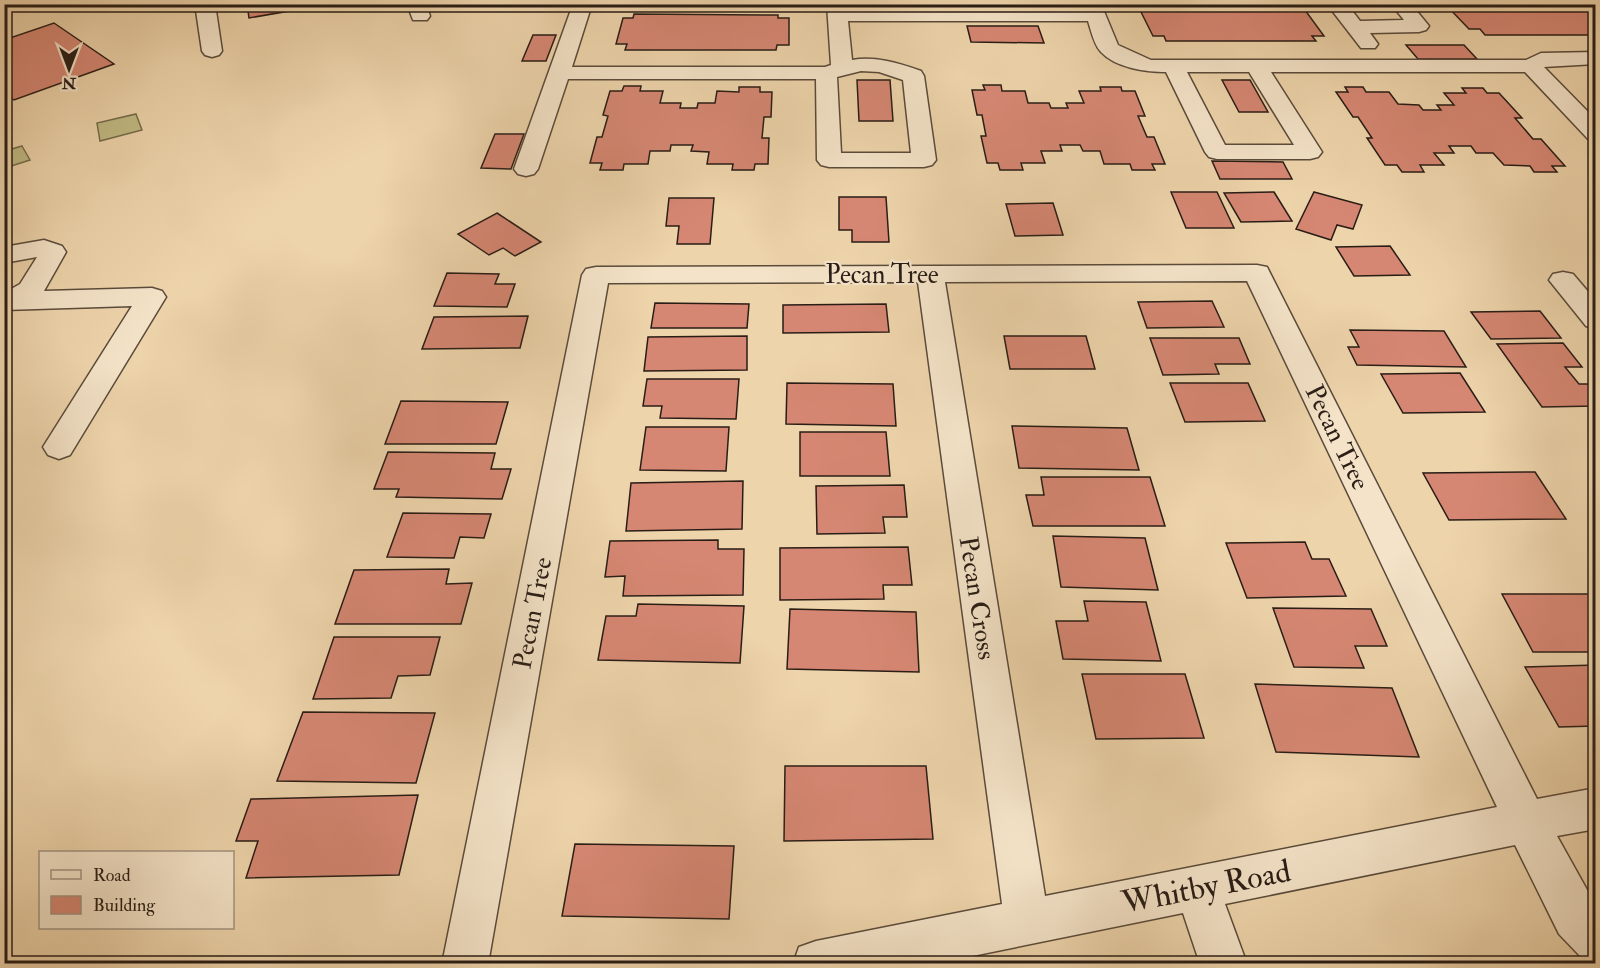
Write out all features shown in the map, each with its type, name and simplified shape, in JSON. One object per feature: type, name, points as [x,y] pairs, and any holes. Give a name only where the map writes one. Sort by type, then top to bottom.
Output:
[{"type":"street","points":[[205,4],[212,51]]},
{"type":"street","points":[[526,169],[583,4]]},
{"type":"street","points":[[1336,4],[1386,66]]},
{"type":"street","points":[[1355,27],[1419,26],[1400,4]]},
{"type":"street","points":[[560,73],[834,71],[856,64],[882,64],[913,76],[924,160],[829,160],[834,71],[838,10],[1093,10],[1109,50],[1150,66],[1531,66],[1541,59],[1596,58]]},
{"type":"street","points":[[1173,66],[1217,152],[1310,152],[1256,66]]},
{"type":"street","points":[[1531,66],[1596,134]]},
{"type":"street","points":[[4,255],[44,248],[53,252],[34,290],[9,302]]},
{"type":"street","name":"Pecan Tree","points":[[465,963],[596,275],[1257,273],[1526,822]]},
{"type":"street","name":"Pecan Cross","points":[[930,274],[1027,922]]},
{"type":"street","points":[[1596,279],[1563,280],[1596,320]]},
{"type":"street","points":[[9,302],[152,297],[59,447]]},
{"type":"street","name":"Whitby Road","points":[[816,963],[1596,808]]},
{"type":"street","points":[[1526,822],[1575,918],[1596,940]]},
{"type":"street","points":[[1197,888],[1224,963]]},
{"type":"shaded area","points":[[136,114],[142,130],[100,141],[97,123]]},
{"type":"shaded area","points":[[22,146],[30,160],[5,168],[5,151]]},
{"type":"building","points":[[247,4],[318,4],[318,6],[249,18]]},
{"type":"building","points":[[1004,4],[1057,4],[1059,10],[1005,9]]},
{"type":"building","points":[[1445,4],[1596,4],[1596,35],[1485,35],[1480,29],[1469,29]]},
{"type":"building","points":[[1148,7],[1291,7],[1293,10],[1305,10],[1324,36],[1312,36],[1316,41],[1166,41],[1164,36],[1153,36],[1140,10],[1150,10]]},
{"type":"building","points":[[634,14],[778,15],[778,18],[789,18],[789,45],[777,45],[776,50],[625,50],[627,44],[616,44],[623,18],[633,18]]},
{"type":"building","points":[[54,23],[114,64],[14,100],[4,93],[4,40]]},
{"type":"building","points":[[967,26],[1038,26],[1044,43],[971,42]]},
{"type":"building","points":[[533,35],[556,35],[546,61],[522,61]]},
{"type":"building","points":[[1406,45],[1464,45],[1477,59],[1418,59]]},
{"type":"building","points":[[857,80],[890,80],[893,121],[859,121]]},
{"type":"building","points":[[1222,80],[1250,80],[1268,112],[1239,112]]},
{"type":"building","points":[[983,85],[1001,85],[1002,91],[1025,91],[1028,103],[1049,103],[1051,108],[1068,108],[1066,103],[1084,103],[1079,91],[1101,91],[1100,87],[1121,87],[1122,91],[1135,91],[1145,116],[1138,116],[1147,137],[1154,137],[1165,164],[1152,164],[1155,170],[1132,170],[1130,164],[1104,164],[1100,151],[1083,151],[1080,145],[1060,145],[1062,151],[1041,151],[1045,163],[1021,163],[1023,170],[1000,170],[998,163],[987,163],[981,136],[986,136],[982,115],[977,115],[972,90],[985,90]]},
{"type":"building","points":[[624,86],[641,86],[640,91],[663,91],[660,103],[681,103],[680,108],[697,108],[698,103],[715,103],[717,91],[739,92],[739,87],[760,87],[760,92],[772,92],[771,117],[764,117],[762,138],[769,138],[768,164],[755,164],[754,170],[732,170],[733,164],[707,164],[709,152],[691,151],[693,145],[671,145],[670,151],[650,151],[648,164],[624,164],[623,170],[600,170],[602,163],[590,163],[597,137],[602,137],[608,116],[603,115],[610,91],[622,91]]},
{"type":"building","points":[[1345,87],[1363,87],[1366,92],[1389,92],[1398,104],[1419,105],[1423,110],[1441,110],[1437,105],[1454,105],[1444,93],[1466,93],[1462,88],[1483,88],[1487,93],[1499,93],[1522,118],[1515,118],[1533,139],[1541,139],[1565,166],[1552,166],[1557,172],[1534,172],[1530,166],[1504,165],[1493,153],[1476,153],[1471,146],[1449,146],[1454,153],[1434,153],[1444,165],[1420,165],[1424,172],[1402,172],[1397,165],[1385,165],[1367,138],[1372,138],[1358,117],[1353,117],[1336,92],[1348,92]]},
{"type":"building","points":[[495,134],[524,134],[511,169],[481,168]]},
{"type":"building","points":[[1212,161],[1283,162],[1292,179],[1220,179]]},
{"type":"building","points":[[1171,192],[1217,192],[1234,228],[1186,228]]},
{"type":"building","points":[[1274,192],[1292,221],[1241,222],[1224,193]]},
{"type":"building","points":[[1314,192],[1362,205],[1353,229],[1337,225],[1331,240],[1296,229]]},
{"type":"building","points":[[839,197],[886,197],[889,242],[852,242],[852,230],[839,230]]},
{"type":"building","points":[[669,198],[714,198],[710,244],[677,244],[679,226],[666,226]]},
{"type":"building","points":[[1053,203],[1063,235],[1015,236],[1006,204]]},
{"type":"building","points":[[497,213],[541,242],[515,256],[503,248],[489,255],[458,234]]},
{"type":"building","points":[[1390,246],[1410,275],[1354,276],[1336,247]]},
{"type":"building","points":[[447,273],[499,274],[495,284],[515,284],[507,307],[434,306]]},
{"type":"building","points":[[1212,301],[1224,327],[1147,328],[1138,302]]},
{"type":"building","points":[[655,303],[749,304],[747,328],[651,328]]},
{"type":"building","points":[[886,304],[889,332],[783,333],[783,305]]},
{"type":"building","points":[[1540,311],[1561,338],[1491,339],[1471,312]]},
{"type":"building","points":[[528,316],[520,348],[422,349],[434,317]]},
{"type":"building","points":[[1350,330],[1444,331],[1466,367],[1357,365],[1348,347],[1359,347]]},
{"type":"building","points":[[747,336],[747,370],[644,371],[648,337]]},
{"type":"building","points":[[1004,336],[1086,336],[1095,369],[1010,369]]},
{"type":"building","points":[[1150,338],[1239,338],[1250,364],[1215,364],[1219,374],[1163,375]]},
{"type":"building","points":[[1563,343],[1582,367],[1565,367],[1579,384],[1596,384],[1596,406],[1542,407],[1497,344]]},
{"type":"building","points":[[1460,373],[1485,412],[1403,413],[1381,374]]},
{"type":"building","points":[[647,379],[739,379],[736,419],[660,418],[662,406],[643,406]]},
{"type":"building","points":[[787,383],[893,384],[896,426],[786,424]]},
{"type":"building","points":[[1170,383],[1248,383],[1265,421],[1185,422]]},
{"type":"building","points":[[401,401],[508,402],[496,444],[385,444]]},
{"type":"building","points":[[1012,426],[1127,428],[1139,470],[1019,468]]},
{"type":"building","points":[[646,427],[729,427],[726,471],[640,470]]},
{"type":"building","points":[[800,432],[886,432],[890,476],[800,476]]},
{"type":"building","points":[[388,452],[495,453],[491,469],[511,469],[502,499],[396,497],[399,489],[374,489]]},
{"type":"building","points":[[1535,472],[1566,519],[1449,520],[1423,473]]},
{"type":"building","points":[[1041,477],[1150,477],[1165,526],[1033,526],[1026,495],[1044,495]]},
{"type":"building","points":[[743,481],[742,529],[626,531],[631,483]]},
{"type":"building","points":[[904,485],[907,517],[883,517],[885,533],[817,534],[816,486]]},
{"type":"building","points":[[403,513],[491,514],[484,538],[460,537],[454,558],[387,557]]},
{"type":"building","points":[[1053,536],[1145,538],[1158,590],[1061,587]]},
{"type":"building","points":[[718,540],[718,549],[744,549],[743,595],[623,596],[625,576],[605,577],[610,541]]},
{"type":"building","points":[[1305,542],[1312,559],[1329,559],[1346,596],[1247,598],[1226,543]]},
{"type":"building","points":[[908,547],[912,585],[883,585],[884,599],[780,600],[780,548]]},
{"type":"building","points":[[449,569],[446,584],[472,583],[461,624],[335,624],[354,570]]},
{"type":"building","points":[[1502,594],[1596,594],[1596,652],[1533,652]]},
{"type":"building","points":[[1084,601],[1146,602],[1161,661],[1063,659],[1056,621],[1088,621]]},
{"type":"building","points":[[638,604],[744,606],[740,663],[598,660],[606,616],[636,616]]},
{"type":"building","points":[[1273,608],[1371,609],[1387,646],[1355,646],[1364,668],[1294,667]]},
{"type":"building","points":[[790,609],[916,612],[919,672],[787,669]]},
{"type":"building","points":[[334,637],[440,637],[430,675],[398,676],[391,698],[313,699]]},
{"type":"building","points":[[1596,665],[1596,726],[1559,727],[1525,667]]},
{"type":"building","points":[[1082,674],[1185,674],[1204,738],[1096,739]]},
{"type":"building","points":[[1255,684],[1392,688],[1419,757],[1276,752]]},
{"type":"building","points":[[303,712],[435,713],[416,783],[277,781]]},
{"type":"building","points":[[785,766],[926,766],[933,839],[784,841]]},
{"type":"building","points":[[418,795],[399,875],[246,878],[258,841],[236,841],[251,799]]},
{"type":"building","points":[[575,844],[734,846],[729,919],[562,916]]}]
